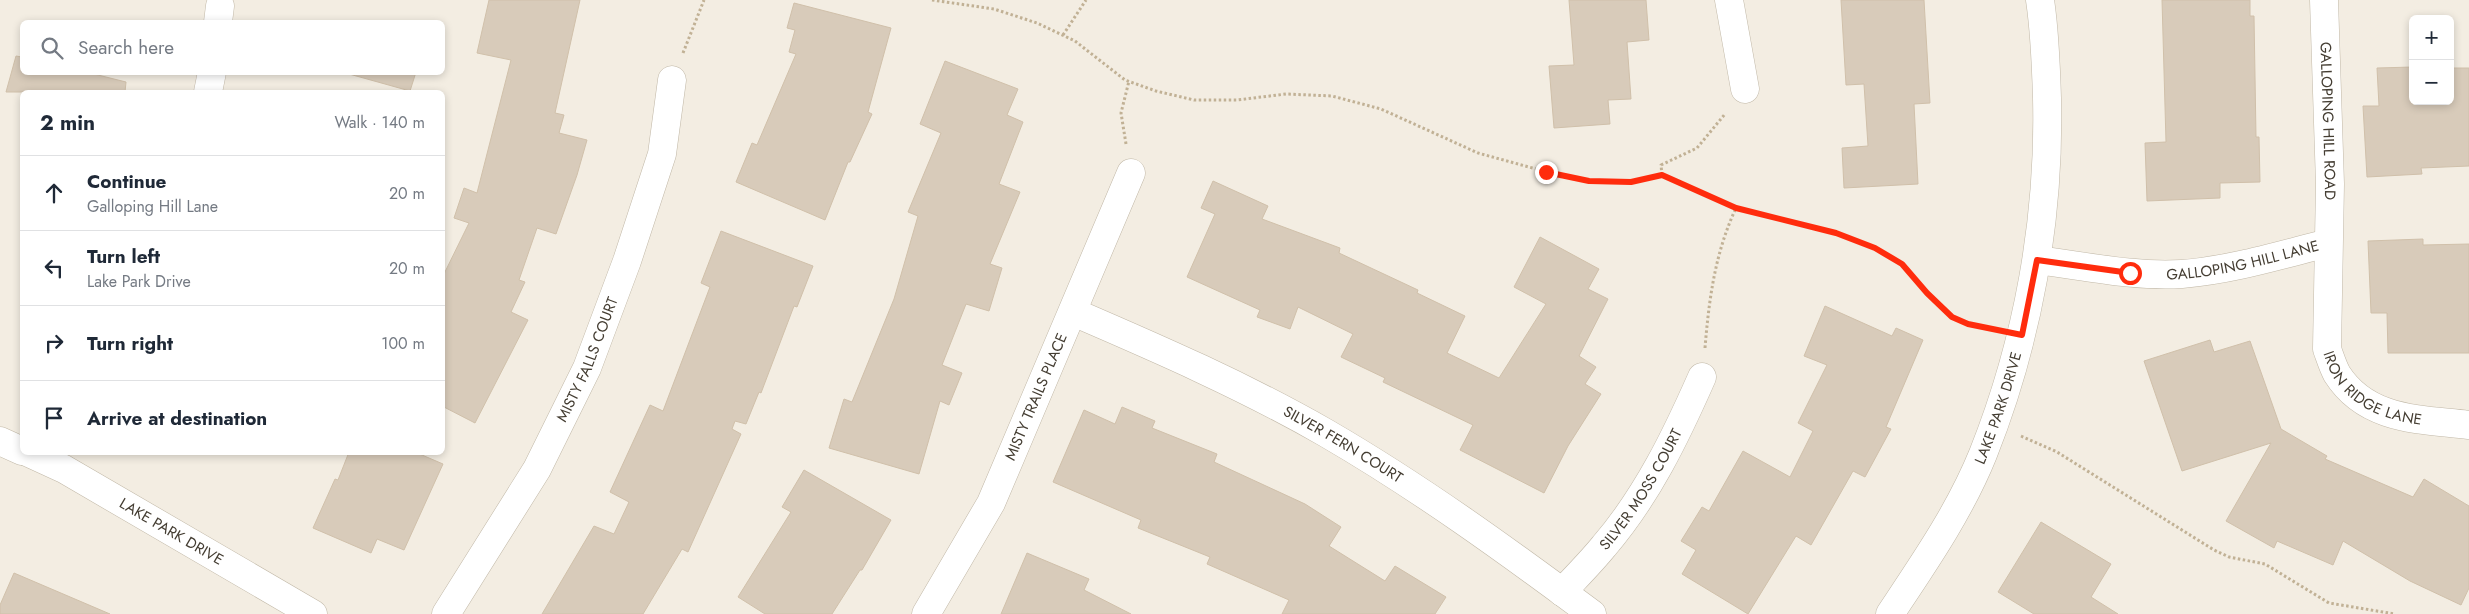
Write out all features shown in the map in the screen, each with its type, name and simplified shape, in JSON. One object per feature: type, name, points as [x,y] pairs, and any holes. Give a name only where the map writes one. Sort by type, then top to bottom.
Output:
[{"type":"street","points":[[1729,0],[1745,89]]},
{"type":"street","name":"LAKE PARK DRIVE","points":[[1890,614],[1937,545],[1983,455],[2016,359],[2022,335],[2037,260],[2048,148],[2046,34],[2040,0]]},
{"type":"street","name":"GALLOPING HILL ROAD","points":[[2324,0],[2330,184],[2328,243]]},
{"type":"street","points":[[208,90],[211,75]]},
{"type":"street","name":"MISTY FALLS COURT","points":[[446,614],[537,469],[587,368],[627,261],[662,154],[672,80]]},
{"type":"street","name":"MISTY TRAILS PLACE","points":[[926,614],[991,503],[1130,173]]},
{"type":"street","name":"GALLOPING HILL LANE","points":[[2037,260],[2130,273],[2181,274],[2228,268],[2328,243]]},
{"type":"street","name":"IRON RIDGE LANE","points":[[2328,243],[2327,349],[2337,374],[2356,396],[2378,410],[2410,418],[2469,425]]},
{"type":"street","name":"SILVER FERN COURT","points":[[1073,312],[1210,371],[1326,433],[1423,493],[1592,614]]},
{"type":"street","name":"SILVER MOSS COURT","points":[[1562,592],[1605,545],[1646,488],[1677,434],[1702,377]]},
{"type":"street","points":[[0,441],[20,450]]},
{"type":"street","name":"LAKE PARK DRIVE","points":[[40,455],[67,461],[313,614]]},
{"type":"path","points":[[672,80],[704,0]]},
{"type":"path","points":[[932,0],[994,9],[1037,23],[1075,41],[1129,81],[1156,91],[1194,100],[1236,100],[1286,94],[1332,96],[1381,109],[1478,153],[1546,172],[1598,181],[1631,182],[1662,175],[1736,208],[1836,233],[1875,248],[1902,264],[1927,293],[1952,317],[1968,324],[2022,335]]},
{"type":"path","points":[[1063,35],[1086,0]]},
{"type":"path","points":[[1129,81],[1121,113],[1130,173]]},
{"type":"path","points":[[1662,175],[1661,165],[1697,148],[1745,89]]},
{"type":"path","points":[[1702,377],[1714,271],[1723,235],[1736,208]]},
{"type":"path","points":[[1993,425],[2056,452],[2214,550],[2229,556],[2265,564],[2328,603],[2395,614]]},
{"type":"building","points":[[489,0],[580,0],[555,113],[564,115],[559,133],[587,140],[556,234],[537,228],[519,280],[525,282],[511,312],[528,320],[475,423],[445,408],[445,272],[469,223],[454,218],[464,188],[477,193],[511,60],[477,53]]},
{"type":"building","points":[[1569,0],[1646,0],[1649,40],[1627,42],[1631,99],[1608,100],[1610,124],[1554,128],[1549,66],[1574,65]]},
{"type":"building","points":[[1841,0],[1924,0],[1930,103],[1914,104],[1918,184],[1844,188],[1842,148],[1868,146],[1864,84],[1846,85]]},
{"type":"building","points":[[2162,0],[2250,0],[2250,16],[2254,16],[2256,137],[2259,137],[2260,182],[2220,183],[2220,198],[2147,201],[2145,143],[2166,142]]},
{"type":"building","points":[[794,3],[891,28],[868,112],[872,114],[850,162],[848,162],[825,220],[736,182],[752,143],[757,145],[796,54],[789,52],[795,30],[787,28]]},
{"type":"building","points":[[16,56],[20,57],[20,75],[98,75],[126,82],[125,90],[20,90],[20,92],[6,92]]},
{"type":"building","points":[[945,61],[1018,89],[1007,115],[1023,122],[999,184],[1020,192],[990,264],[1002,268],[989,311],[966,304],[942,365],[962,373],[949,405],[940,401],[919,474],[829,448],[844,399],[852,402],[894,299],[918,216],[908,212],[941,133],[920,124]]},
{"type":"building","points":[[2409,67],[2409,105],[2454,105],[2454,68],[2469,68],[2469,166],[2421,168],[2422,174],[2367,177],[2363,106],[2379,106],[2377,68]]},
{"type":"building","points":[[353,75],[415,75],[410,90]]},
{"type":"building","points":[[1213,181],[1268,206],[1262,219],[1340,248],[1339,253],[1418,290],[1417,293],[1465,316],[1447,353],[1499,378],[1546,304],[1514,287],[1540,237],[1599,269],[1588,289],[1608,299],[1579,356],[1596,367],[1585,384],[1601,394],[1568,446],[1544,493],[1460,450],[1473,425],[1383,382],[1385,378],[1341,357],[1353,334],[1298,307],[1290,329],[1257,317],[1260,310],[1187,277],[1215,214],[1201,208]]},
{"type":"building","points":[[721,231],[813,266],[797,307],[794,306],[761,393],[759,392],[746,424],[735,421],[732,429],[741,434],[688,552],[682,549],[643,614],[542,614],[594,526],[614,534],[629,502],[610,492],[650,405],[663,411],[710,287],[701,283]]},
{"type":"building","points":[[2423,239],[2423,245],[2469,244],[2469,353],[2388,353],[2387,313],[2371,313],[2368,241]]},
{"type":"building","points":[[1825,306],[1892,336],[1896,328],[1923,340],[1886,427],[1891,429],[1865,477],[1853,471],[1811,545],[1796,536],[1748,614],[1682,574],[1696,550],[1681,541],[1702,507],[1709,511],[1743,451],[1790,477],[1813,431],[1798,423],[1827,365],[1804,356]]},
{"type":"building","points":[[2210,340],[2214,352],[2250,341],[2281,429],[2327,456],[2325,459],[2413,497],[2424,479],[2469,506],[2469,588],[2461,605],[2410,581],[2343,541],[2333,565],[2277,541],[2274,548],[2226,521],[2271,443],[2182,471],[2144,361]]},
{"type":"building","points":[[1122,407],[1155,421],[1152,428],[1217,454],[1214,462],[1305,504],[1341,527],[1329,546],[1385,581],[1395,566],[1446,597],[1435,614],[1282,614],[1289,600],[1207,564],[1210,557],[1138,528],[1141,520],[1053,482],[1084,410],[1115,424]]},
{"type":"building","points":[[348,455],[422,455],[443,464],[404,550],[377,539],[371,553],[313,528],[335,479],[338,480]]},
{"type":"building","points":[[804,470],[891,520],[862,570],[860,570],[832,614],[765,614],[738,597],[791,512],[782,507]]},
{"type":"building","points":[[2041,522],[2111,564],[2091,597],[2118,614],[2034,614],[1998,592]]},
{"type":"building","points":[[1027,553],[1089,579],[1084,590],[1131,614],[1001,614]]},
{"type":"building","points":[[14,573],[110,614],[0,614],[0,605]]},
{"type":"route","points":[[1546,172],[1589,181],[1631,182],[1662,175],[1736,208],[1836,233],[1875,248],[1902,264],[1927,293],[1952,317],[1968,324],[2022,335],[2037,260],[2130,273]]}]
